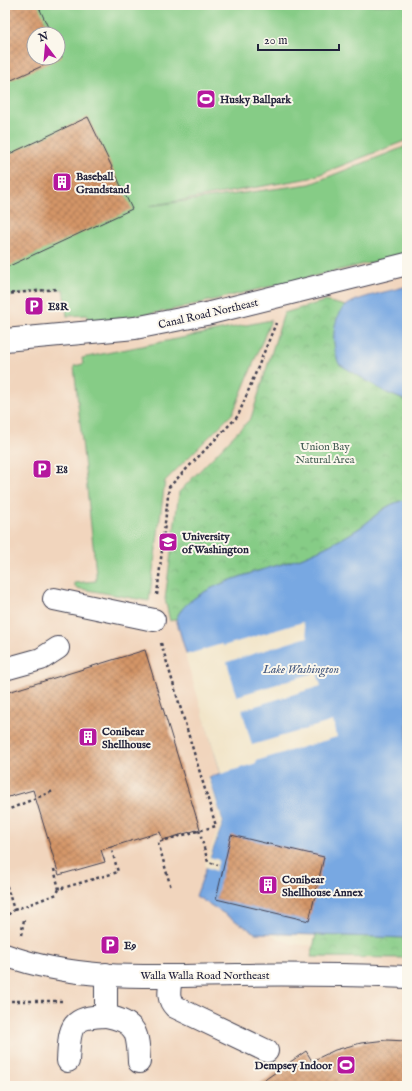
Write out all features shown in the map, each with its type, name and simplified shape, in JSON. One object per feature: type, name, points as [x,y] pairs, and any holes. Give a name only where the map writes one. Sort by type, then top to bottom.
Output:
[{"type":"lane","name":"Canal Road Northeast","points":[[5,340],[135,328],[206,314],[407,264]]},
{"type":"lane","points":[[54,599],[154,620]]},
{"type":"lane","points":[[5,669],[41,659],[58,648]]},
{"type":"lane","name":"Walla Walla Road Northeast","points":[[13,948],[32,964],[67,971],[106,974],[171,976],[287,974],[407,977]]},
{"type":"lane","points":[[106,974],[106,1016]]},
{"type":"lane","points":[[171,976],[170,1001],[175,1007],[267,1051]]},
{"type":"lane","points":[[68,1061],[69,1038],[73,1026],[79,1020],[91,1016],[106,1016],[118,1018],[131,1024],[138,1041],[139,1062]]},
{"type":"path","points":[[5,294],[57,289]]},
{"type":"path","points":[[171,888],[158,842],[216,826],[154,620],[168,487],[238,416],[276,322],[279,296]]},
{"type":"path","points":[[5,811],[52,791]]},
{"type":"path","points":[[200,830],[208,862],[218,865]]},
{"type":"path","points":[[59,889],[118,872],[111,847]]},
{"type":"path","points":[[5,917],[14,910],[57,894],[59,889],[54,870]]},
{"type":"path","points":[[5,880],[14,910]]},
{"type":"path","points":[[13,948],[24,920]]},
{"type":"path","points":[[5,1001],[65,1002]]},
{"type":"shaded area","name":"University of Washington","points":[[5,5],[407,5],[407,286],[356,301],[407,499],[387,507],[360,528],[303,557],[231,580],[210,590],[186,605],[176,619],[220,773],[208,777],[219,817],[217,842],[262,929],[273,936],[292,944],[407,949],[407,1086],[5,1086]]},
{"type":"green space","name":"Husky Ballpark","points":[[5,5],[407,5],[407,140],[310,178],[149,206],[310,184],[407,146],[407,254],[167,311],[88,323],[87,315],[67,316],[63,289],[5,296]]},
{"type":"green space","name":"Union Bay Natural Area","points":[[325,301],[346,306],[336,320],[387,393],[407,401],[407,499],[397,502],[380,511],[364,525],[339,540],[301,558],[251,573],[213,587],[197,596],[184,607],[176,619],[170,621],[165,599],[179,492],[251,418],[284,313]]},
{"type":"green space","points":[[271,320],[233,413],[165,481],[149,601],[76,588],[74,583],[96,581],[96,573],[74,366],[83,364],[82,358]]},
{"type":"green space","points":[[316,935],[407,938],[407,958],[311,957]]},
{"type":"water","points":[[407,286],[407,401],[387,393],[339,364],[335,350],[334,334],[337,319],[346,306],[366,297]]},
{"type":"water","name":"Lake Washington","points":[[407,499],[407,938],[255,933],[196,896],[223,822],[209,777],[221,773],[176,619],[184,607],[197,596],[213,587],[251,573],[301,558],[339,540],[364,525],[380,511],[397,502]]},
{"type":"pier","points":[[303,622],[308,637],[227,662],[237,696],[317,672],[321,686],[242,710],[252,745],[333,721],[337,737],[256,761],[257,763],[221,774],[185,655],[222,644],[223,646]]},
{"type":"pier","points":[[209,777],[223,822],[210,857],[219,860],[216,871],[206,867],[205,864],[221,822],[207,778]]},
{"type":"building","points":[[5,5],[38,5],[47,26],[26,26],[26,66],[42,66],[5,83]]},
{"type":"building","name":"Baseball Grandstand","points":[[88,117],[132,209],[5,268],[5,156]]},
{"type":"building","name":"Conibear Shellhouse","points":[[145,650],[200,829],[163,840],[160,832],[101,850],[105,862],[59,875],[33,790],[5,798],[5,693]]},
{"type":"building","name":"Conibear Shellhouse Annex","points":[[231,835],[324,857],[309,921],[216,899]]},
{"type":"building","name":"Dempsey Indoor","points":[[386,1040],[407,1041],[407,1086],[256,1086],[306,1051],[312,1061],[335,1050],[361,1043]]},
{"type":"place","name":"Husky Ballpark","points":[[206,99]]},
{"type":"place","name":"Baseball Grandstand","points":[[62,182]]},
{"type":"place","name":"E8R","points":[[34,306]]},
{"type":"place","name":"E8","points":[[42,469]]},
{"type":"place","name":"University of Washington","points":[[168,542]]},
{"type":"place","name":"Conibear Shellhouse","points":[[88,737]]},
{"type":"place","name":"Conibear Shellhouse Annex","points":[[268,885]]},
{"type":"place","name":"E9","points":[[110,945]]},
{"type":"place","name":"Dempsey Indoor","points":[[346,1065]]}]
